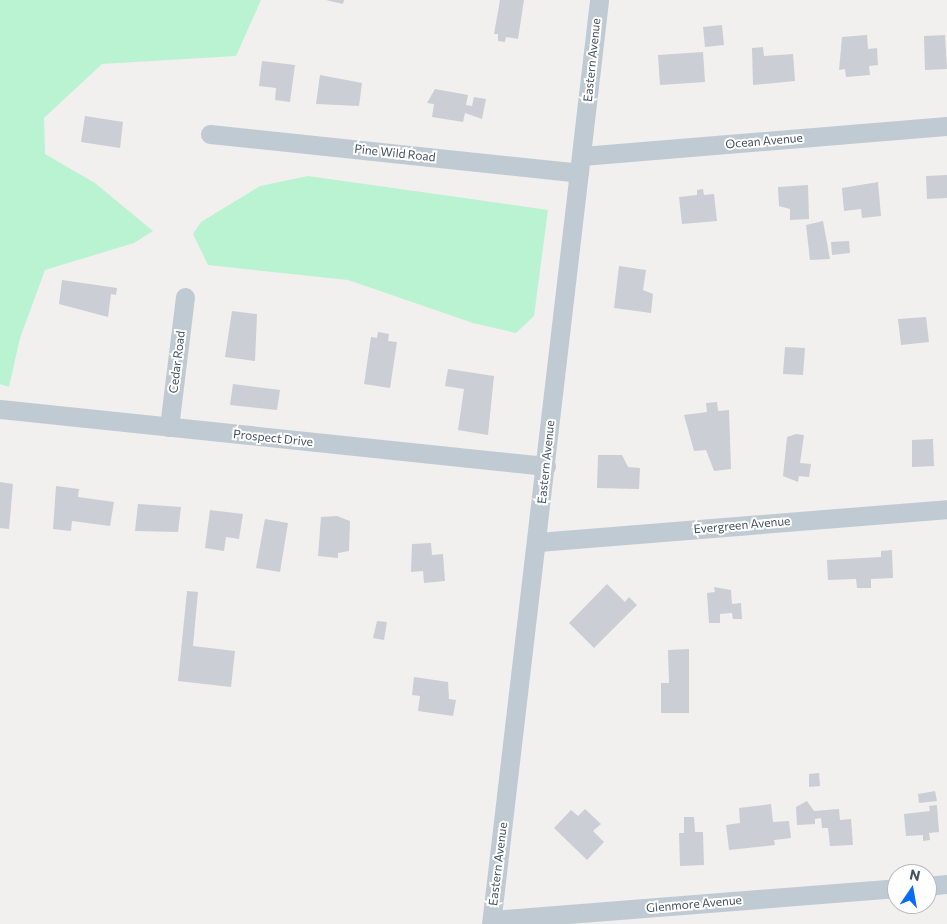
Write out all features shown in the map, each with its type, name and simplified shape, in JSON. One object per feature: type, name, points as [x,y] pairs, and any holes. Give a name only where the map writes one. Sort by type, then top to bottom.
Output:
[{"type":"street","name":"Eastern Avenue","points":[[492,922],[538,542],[599,0]]},
{"type":"street","name":"Ocean Avenue","points":[[580,165],[947,126]]},
{"type":"street","name":"Pine Wild Road","points":[[210,134],[580,165]]},
{"type":"street","name":"Cedar Road","points":[[169,427],[185,297]]},
{"type":"street","name":"Prospect Drive","points":[[0,409],[546,466]]},
{"type":"street","name":"Evergreen Avenue","points":[[538,542],[947,509]]},
{"type":"street","name":"Glenmore Avenue","points":[[492,922],[887,889]]},
{"type":"green space","points":[[0,0],[261,0],[236,56],[102,64],[44,118],[45,154],[95,183],[153,231],[134,243],[45,270],[20,338],[9,387],[0,384]]},
{"type":"green space","points":[[308,176],[548,210],[534,316],[516,333],[473,323],[348,280],[208,265],[193,234],[201,222],[260,186]]},
{"type":"building","points":[[326,0],[344,0],[343,4]]},
{"type":"building","points":[[500,0],[524,0],[518,39],[506,37],[505,42],[498,41],[498,34],[494,34]]},
{"type":"building","points":[[722,25],[724,45],[705,47],[703,27]]},
{"type":"building","points":[[867,35],[868,49],[877,48],[878,65],[869,66],[870,75],[846,77],[845,69],[839,70],[842,37]]},
{"type":"building","points":[[945,35],[947,69],[925,70],[924,36]]},
{"type":"building","points":[[763,47],[764,56],[793,54],[795,81],[753,85],[752,48]]},
{"type":"building","points":[[703,52],[705,82],[660,85],[658,55]]},
{"type":"building","points":[[262,61],[295,65],[290,102],[275,100],[276,88],[259,86]]},
{"type":"building","points":[[320,75],[362,83],[359,106],[316,104]]},
{"type":"building","points":[[435,89],[468,95],[466,105],[472,106],[474,97],[486,99],[482,119],[465,113],[463,122],[432,117],[434,104],[427,103]]},
{"type":"building","points":[[85,116],[123,122],[120,148],[81,142]]},
{"type":"building","points":[[947,175],[947,198],[927,199],[926,176]]},
{"type":"building","points":[[878,182],[881,216],[862,218],[861,209],[844,211],[842,188]]},
{"type":"building","points":[[808,185],[809,219],[790,220],[790,209],[779,206],[778,187]]},
{"type":"building","points":[[703,189],[704,195],[714,194],[717,221],[682,224],[679,197],[697,195],[697,190]]},
{"type":"building","points":[[823,221],[830,259],[810,260],[806,225]]},
{"type":"building","points":[[849,241],[850,253],[832,255],[831,242]]},
{"type":"building","points":[[619,266],[646,270],[643,290],[653,294],[651,313],[614,308]]},
{"type":"building","points":[[62,280],[117,288],[116,295],[111,294],[108,317],[59,304]]},
{"type":"building","points":[[232,311],[257,314],[255,361],[225,357]]},
{"type":"building","points":[[926,317],[929,342],[901,345],[898,319]]},
{"type":"building","points":[[378,332],[389,334],[388,341],[397,342],[390,388],[364,384],[371,337],[377,338]]},
{"type":"building","points":[[785,347],[805,348],[803,375],[783,374]]},
{"type":"building","points":[[448,369],[494,376],[488,435],[458,430],[464,389],[445,386]]},
{"type":"building","points":[[233,384],[280,390],[277,410],[230,405]]},
{"type":"building","points":[[717,402],[718,411],[729,410],[731,469],[714,471],[706,450],[694,451],[684,415],[707,412],[706,403]]},
{"type":"building","points":[[796,434],[804,435],[800,463],[811,464],[809,477],[799,476],[798,482],[783,476],[787,437]]},
{"type":"building","points":[[933,439],[934,466],[912,467],[912,440]]},
{"type":"building","points":[[598,455],[622,455],[628,467],[640,468],[639,489],[597,488]]},
{"type":"building","points":[[0,482],[13,484],[9,529],[0,528]]},
{"type":"building","points":[[56,486],[79,489],[78,497],[114,502],[110,526],[72,521],[71,531],[53,529]]},
{"type":"building","points":[[138,504],[181,507],[178,532],[135,531]]},
{"type":"building","points":[[210,510],[243,514],[239,539],[226,537],[224,551],[205,548]]},
{"type":"building","points":[[337,516],[350,521],[349,551],[338,553],[338,558],[318,556],[321,517]]},
{"type":"building","points":[[265,519],[288,523],[280,572],[256,568]]},
{"type":"building","points":[[431,543],[432,555],[443,554],[445,581],[424,583],[423,571],[411,572],[412,544]]},
{"type":"building","points":[[892,550],[893,578],[871,579],[871,588],[857,588],[856,579],[828,580],[827,560],[881,557],[881,551]]},
{"type":"building","points":[[607,584],[625,602],[629,597],[637,605],[594,648],[569,623]]},
{"type":"building","points":[[714,587],[731,590],[732,604],[741,603],[742,619],[733,619],[732,613],[720,614],[720,623],[709,623],[707,593],[715,592]]},
{"type":"building","points":[[187,591],[198,592],[193,646],[235,651],[231,687],[178,681]]},
{"type":"building","points":[[377,621],[387,622],[384,640],[373,638]]},
{"type":"building","points":[[689,649],[689,713],[661,713],[661,683],[669,683],[668,650]]},
{"type":"building","points":[[414,677],[448,682],[449,699],[456,700],[453,716],[418,711],[420,696],[412,695]]},
{"type":"building","points":[[819,773],[820,786],[809,787],[809,774]]},
{"type":"building","points":[[935,791],[937,801],[919,803],[918,794]]},
{"type":"building","points":[[807,801],[814,811],[839,809],[840,820],[851,819],[853,845],[830,846],[828,828],[822,828],[821,818],[815,819],[815,824],[797,825],[796,807]]},
{"type":"building","points":[[771,804],[773,822],[789,821],[791,838],[774,840],[775,845],[729,850],[726,825],[740,823],[739,808]]},
{"type":"building","points":[[937,805],[939,832],[929,833],[930,840],[923,841],[923,835],[906,836],[904,814],[930,811],[929,806]]},
{"type":"building","points":[[585,809],[601,824],[593,831],[604,842],[587,860],[554,828],[571,810],[578,816]]},
{"type":"building","points":[[684,817],[694,817],[695,832],[703,832],[704,865],[680,866],[679,833],[684,833]]}]
